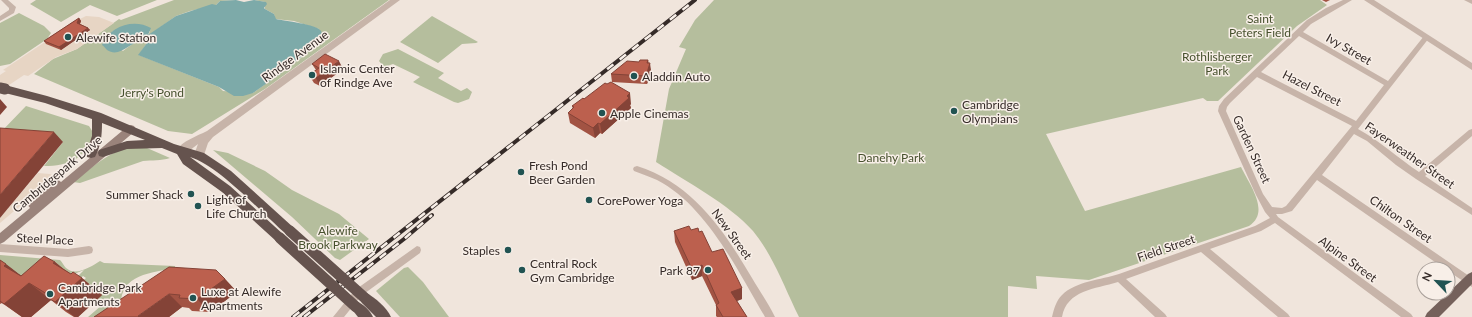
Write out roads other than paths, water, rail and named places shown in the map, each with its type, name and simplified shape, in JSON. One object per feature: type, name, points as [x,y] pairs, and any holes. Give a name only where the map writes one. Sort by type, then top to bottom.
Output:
[{"type":"highway","points":[[2,88],[43,98],[97,116],[181,151],[199,155],[225,174],[285,234],[361,303],[385,317]]},
{"type":"highway","points":[[97,116],[97,154],[130,145],[163,144]]},
{"type":"highway","points":[[181,151],[187,161],[285,234]]},
{"type":"highway","points":[[361,303],[367,317]]},
{"type":"main road","name":"Cambridgepark Drive","points":[[0,239],[127,128]]},
{"type":"main road","name":"Cambridgepark Drive","points":[[0,231],[97,154]]},
{"type":"main road","points":[[1431,317],[1471,280]]},
{"type":"street","points":[[0,19],[8,15],[12,11],[13,7],[4,0]]},
{"type":"street","name":"Rindge Avenue","points":[[181,151],[195,141],[210,134],[396,0]]},
{"type":"street","name":"Garden Street","points":[[1275,219],[1260,195],[1222,111],[1223,106],[1298,32],[1322,14],[1349,0]]},
{"type":"street","points":[[1368,0],[1472,67]]},
{"type":"street","points":[[1468,0],[1472,2]]},
{"type":"street","name":"Ivy Street","points":[[1298,32],[1388,84]]},
{"type":"street","name":"Fayerweather Street","points":[[1426,38],[1355,127],[1399,163],[1472,212]]},
{"type":"street","name":"Hazel Street","points":[[1256,73],[1355,127]]},
{"type":"street","points":[[1268,210],[1282,211],[1289,209],[1355,127]]},
{"type":"street","points":[[1420,177],[1472,132]]},
{"type":"street","name":"Rindge Avenue","points":[[199,155],[204,141],[210,134]]},
{"type":"street","name":"New Street","points":[[636,168],[652,174],[672,186],[712,223],[738,262],[770,317]]},
{"type":"street","name":"Chilton Street","points":[[1316,175],[1471,280]]},
{"type":"street","name":"Field Street","points":[[1057,317],[1059,307],[1065,298],[1077,290],[1119,278],[1152,265],[1258,229],[1275,219]]},
{"type":"street","name":"Alpine Street","points":[[1275,219],[1408,317]]},
{"type":"street","name":"Steel Place","points":[[0,248],[68,253],[89,250]]},
{"type":"street","points":[[1203,248],[1285,317]]},
{"type":"street","points":[[338,317],[358,293],[417,250]]},
{"type":"street","points":[[1119,278],[1162,317]]},
{"type":"water","name":"Jerry's Pond","points":[[236,0],[244,2],[254,0],[266,2],[267,4],[264,8],[274,14],[276,19],[313,26],[322,32],[322,40],[280,74],[253,93],[243,96],[234,96],[219,87],[138,55],[147,43],[142,41],[132,44],[118,52],[107,50],[102,45],[105,38],[110,33],[123,26],[130,24],[144,25],[151,28],[148,35],[176,16],[212,4],[216,5],[220,1]]},
{"type":"railway","points":[[293,317],[695,0]]},
{"type":"railway","points":[[304,317],[404,239],[432,215]]},
{"type":"place","name":"Alewife Station","points":[[68,37]]},
{"type":"place","name":"Islamic Center of Rindge Ave","points":[[312,75]]},
{"type":"place","name":"Aladdin Auto","points":[[634,76]]},
{"type":"place","name":"Cambridge Olympians","points":[[954,111]]},
{"type":"place","name":"Apple Cinemas","points":[[602,113]]},
{"type":"place","name":"Fresh Pond Beer Garden","points":[[521,172]]},
{"type":"place","name":"Summer Shack","points":[[191,194]]},
{"type":"place","name":"CorePower Yoga","points":[[589,200]]},
{"type":"place","name":"Light of Life Church","points":[[198,206]]},
{"type":"place","name":"Staples","points":[[508,250]]},
{"type":"place","name":"Central Rock Gym Cambridge","points":[[522,270]]},
{"type":"place","name":"Park 87","points":[[708,270]]},
{"type":"place","name":"Cambridge Park Apartments","points":[[50,294]]},
{"type":"place","name":"Luxe at Alewife Apartments","points":[[193,298]]},
{"type":"park label","name":"Saint Peters Field","points":[[1260,25]]},
{"type":"park label","name":"Rothlisberger Park","points":[[1217,63]]},
{"type":"park label","name":"Danehy Park","points":[[891,157]]},
{"type":"park label","name":"Alewife Brook Parkway","points":[[338,237]]}]
